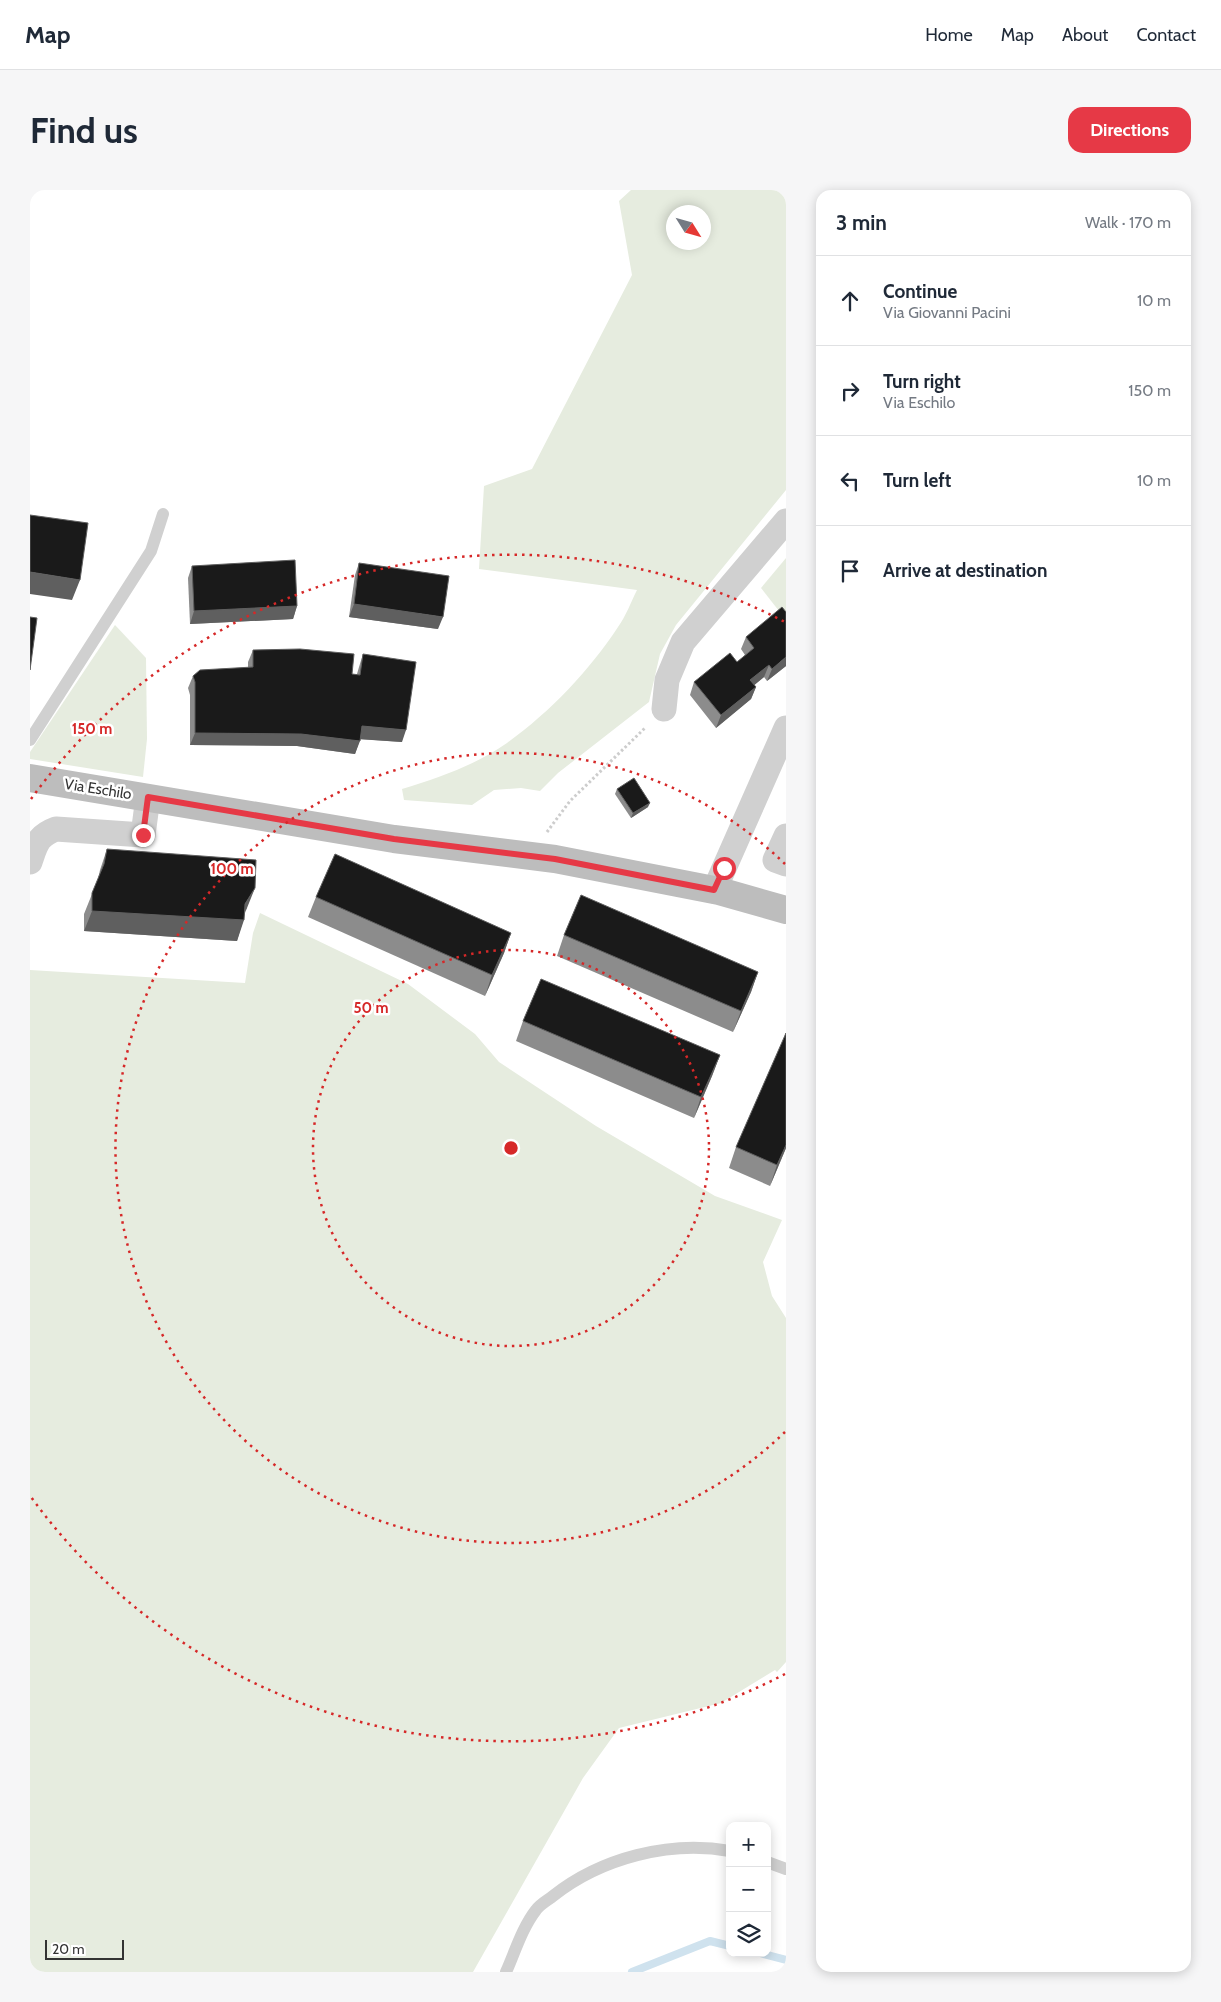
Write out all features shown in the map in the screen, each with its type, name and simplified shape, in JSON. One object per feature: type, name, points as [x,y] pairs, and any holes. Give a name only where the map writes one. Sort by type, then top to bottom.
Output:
[{"type":"main road","name":"Via Eschilo","points":[[30,778],[394,839],[555,859],[714,890],[786,910]]},
{"type":"street","points":[[664,709],[667,680],[683,642],[786,521]]},
{"type":"street","points":[[714,890],[783,743]]},
{"type":"street","points":[[30,862],[38,840],[46,833],[56,829],[143,835],[148,797]]},
{"type":"street","points":[[786,836],[776,860],[786,864]]},
{"type":"lane","points":[[30,740],[150,551],[163,514]]},
{"type":"lane","points":[[506,1972],[525,1928],[536,1909],[566,1886],[609,1864],[658,1850],[707,1847],[726,1850]]},
{"type":"lane","points":[[771,1863],[786,1869]]},
{"type":"path","points":[[530,856],[570,801],[664,709]]},
{"type":"shaded area","points":[[631,190],[786,190],[786,490],[676,625],[660,654],[649,702],[558,773],[540,791],[521,788],[494,790],[472,805],[404,800],[402,789],[443,775],[483,758],[507,743],[538,718],[568,690],[607,643],[621,623],[637,590],[479,569],[484,486],[532,469],[632,275],[619,201]]},
{"type":"shaded area","points":[[786,558],[786,620],[761,588]]},
{"type":"shaded area","points":[[115,625],[146,658],[147,739],[143,777],[30,759],[30,752]]},
{"type":"shaded area","points":[[260,913],[408,984],[475,1034],[499,1062],[596,1126],[715,1196],[782,1220],[763,1262],[772,1296],[786,1318],[786,1662],[777,1672],[775,1670],[721,1703],[619,1728],[583,1778],[473,1972],[30,1972],[30,970],[245,983],[253,933]]},
{"type":"building","points":[[30,515],[88,523],[80,580],[30,572]]},
{"type":"building","points":[[295,560],[297,606],[194,611],[192,566]]},
{"type":"building","points":[[359,563],[449,576],[443,617],[354,604]]},
{"type":"building","points":[[782,607],[786,612],[786,657],[772,669],[769,665],[750,680],[756,687],[721,715],[694,682],[730,653],[737,662],[754,648],[746,637]]},
{"type":"building","points":[[30,617],[37,618],[30,670]]},
{"type":"building","points":[[300,649],[354,654],[352,674],[360,675],[363,654],[416,662],[406,730],[362,726],[360,741],[301,734],[195,733],[195,682],[193,676],[200,670],[253,667],[253,650]]},
{"type":"building","points":[[634,778],[650,803],[633,813],[617,789]]},
{"type":"building","points":[[107,849],[256,860],[255,888],[245,904],[244,920],[92,911],[92,893],[104,864]]},
{"type":"building","points":[[335,854],[511,933],[492,975],[316,897]]},
{"type":"building","points":[[581,895],[758,972],[741,1011],[564,935]]},
{"type":"building","points":[[541,979],[720,1055],[701,1097],[523,1021]]},
{"type":"building","points":[[786,1033],[786,1145],[777,1165],[736,1147]]},
{"type":"waterway","points":[[632,1972],[710,1941],[726,1945]]},
{"type":"waterway","points":[[771,1956],[786,1960]]},
{"type":"route","points":[[143,835],[148,797],[394,839],[555,859],[714,890],[724,868]]}]
